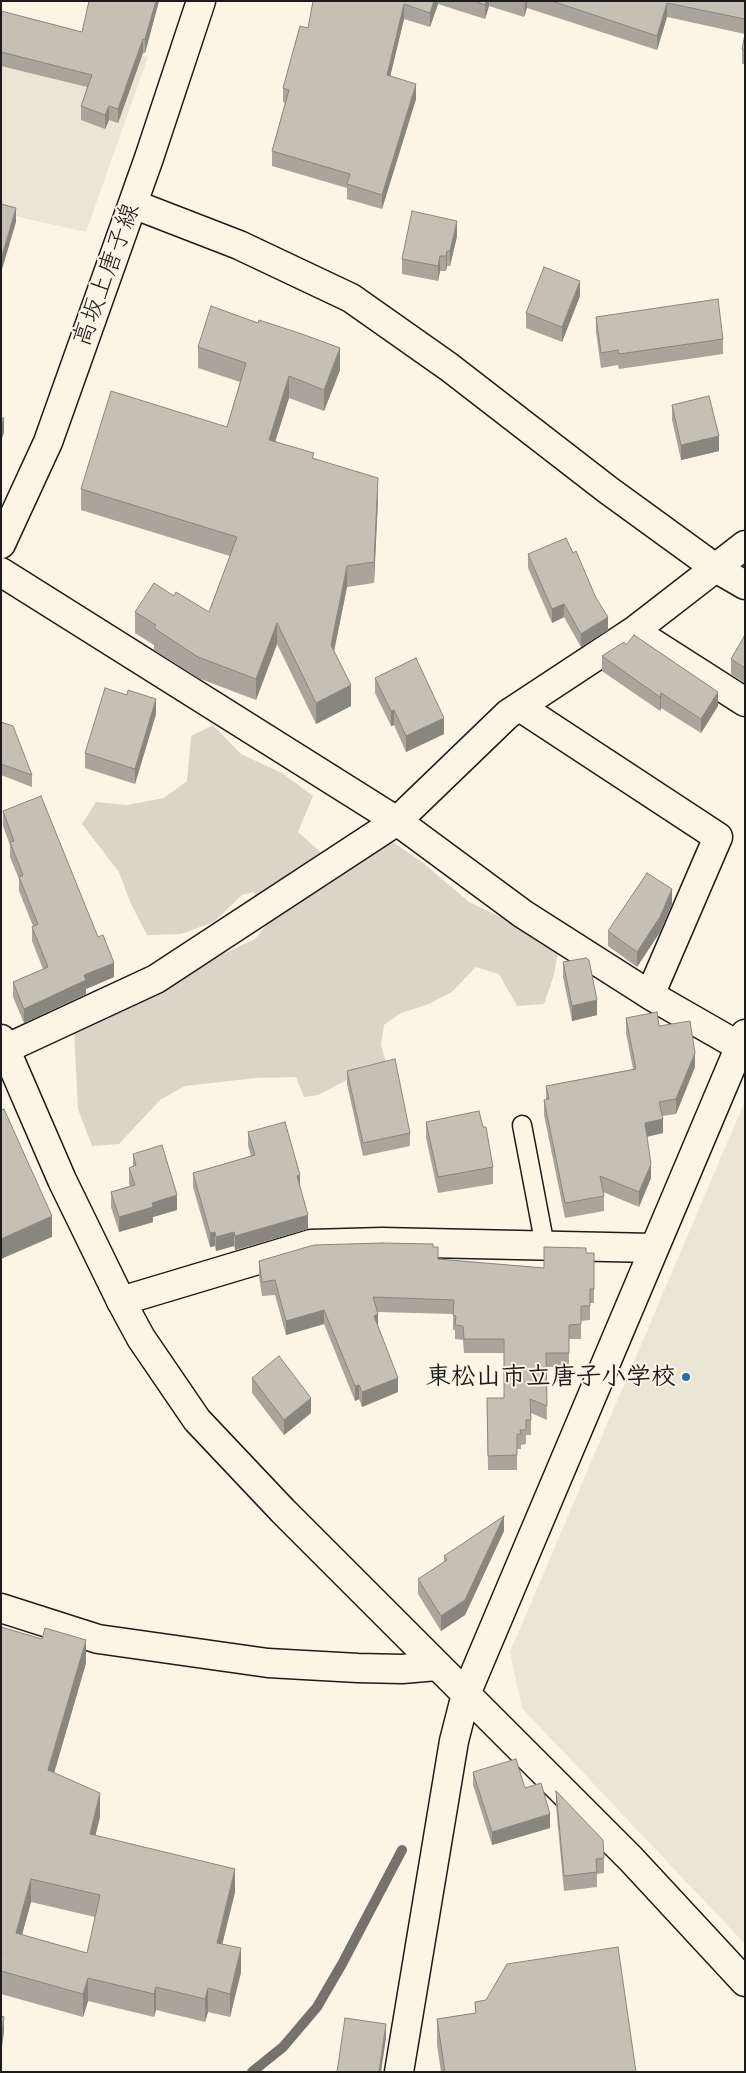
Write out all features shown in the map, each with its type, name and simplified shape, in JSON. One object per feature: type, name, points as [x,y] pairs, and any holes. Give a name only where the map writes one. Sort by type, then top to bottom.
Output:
[{"type":"street","name":"高坂上唐子線","points":[[1,544],[48,442],[133,204],[201,1]]},
{"type":"street","points":[[133,204],[240,245],[351,298],[456,372],[608,490],[714,567],[745,585]]},
{"type":"street","points":[[745,545],[714,567],[634,631],[508,714],[397,821],[156,979],[3,1046],[62,1180],[121,1301],[141,1338],[197,1420],[283,1511],[631,1859],[745,1982]]},
{"type":"street","points":[[1,572],[397,821],[523,914],[650,995],[742,1040],[466,1694],[454,1741],[399,2072]]},
{"type":"street","points":[[634,631],[745,702]]},
{"type":"street","points":[[520,706],[718,837],[650,995]]},
{"type":"street","points":[[121,1301],[311,1244],[382,1242],[653,1248]]},
{"type":"street","points":[[1,1608],[98,1639],[268,1663],[385,1669],[437,1666]]},
{"type":"lane","points":[[522,1124],[545,1246]]},
{"type":"shaded area","points":[[1,21],[148,57],[86,232],[1,213]]},
{"type":"shaded area","points":[[213,725],[241,754],[282,773],[313,796],[298,832],[342,871],[369,858],[390,840],[422,862],[469,902],[509,921],[558,951],[554,975],[544,1004],[517,1006],[499,974],[476,967],[452,992],[429,1004],[401,1013],[384,1025],[381,1045],[386,1062],[318,1095],[304,1097],[296,1077],[255,1078],[185,1086],[160,1100],[119,1144],[92,1146],[78,1109],[74,1032],[106,1011],[147,1000],[187,971],[255,939],[267,924],[254,892],[242,895],[214,922],[181,934],[147,935],[130,902],[119,872],[82,824],[96,802],[127,805],[164,798],[187,781],[191,736]]},
{"type":"shaded area","name":"東松山市立唐子小学校","points":[[745,1101],[745,1944],[522,1708],[510,1652]]},
{"type":"building","points":[[89,1],[156,1],[145,39],[143,39],[118,109],[109,106],[105,115],[81,106],[92,75],[1,52],[1,11],[82,32]]},
{"type":"building","points":[[313,1],[434,1],[430,13],[404,4],[387,75],[416,84],[382,195],[347,184],[350,174],[272,151],[289,90],[283,88],[300,26],[308,28]]},
{"type":"building","points":[[475,1],[486,1],[485,5]]},
{"type":"building","points":[[552,1],[745,1],[745,19],[667,3],[657,36]]},
{"type":"building","points":[[745,34],[745,50],[742,49]]},
{"type":"building","points":[[1,204],[16,208],[1,259]]},
{"type":"building","points":[[412,211],[457,221],[450,251],[447,251],[446,256],[440,256],[438,266],[402,259]]},
{"type":"building","points":[[544,267],[580,281],[562,327],[526,313]]},
{"type":"building","points":[[718,299],[723,339],[619,354],[618,350],[601,353],[596,317]]},
{"type":"building","points":[[211,306],[258,323],[259,320],[340,348],[324,390],[289,376],[269,440],[314,453],[312,458],[378,478],[374,562],[347,566],[331,645],[351,685],[316,703],[277,623],[256,679],[198,657],[154,628],[156,625],[135,612],[154,583],[174,596],[176,592],[209,612],[237,537],[81,489],[111,391],[227,427],[246,363],[198,347]]},
{"type":"building","points":[[709,396],[719,436],[681,445],[672,405]]},
{"type":"building","points":[[566,538],[573,553],[576,551],[596,598],[608,617],[581,634],[564,604],[552,609],[528,554]]},
{"type":"building","points":[[634,635],[718,692],[701,719],[661,693],[660,697],[602,656],[624,642],[626,645]]},
{"type":"building","points":[[745,635],[745,668],[731,659]]},
{"type":"building","points":[[416,658],[444,718],[406,736],[394,710],[391,711],[375,678]]},
{"type":"building","points":[[105,688],[127,695],[128,690],[156,699],[135,769],[85,753]]},
{"type":"building","points":[[1,722],[13,726],[32,775],[1,764]]},
{"type":"building","points":[[41,796],[98,937],[103,935],[114,963],[84,975],[86,980],[24,1009],[13,982],[48,967],[32,927],[38,924],[19,877],[23,875],[10,842],[14,841],[3,811]]},
{"type":"building","points":[[647,873],[672,889],[660,917],[637,952],[608,931]]},
{"type":"building","points":[[586,958],[589,960],[597,1000],[572,1006],[563,962]]},
{"type":"building","points":[[657,1012],[659,1026],[690,1021],[695,1053],[676,1099],[659,1102],[663,1119],[645,1123],[651,1164],[639,1192],[600,1176],[604,1196],[565,1203],[544,1100],[549,1099],[546,1086],[636,1069],[626,1018]]},
{"type":"building","points":[[395,1059],[410,1133],[363,1143],[347,1071]]},
{"type":"building","points":[[4,1109],[52,1216],[1,1239],[1,1110]]},
{"type":"building","points":[[479,1111],[483,1127],[486,1127],[493,1167],[438,1177],[426,1122]]},
{"type":"building","points":[[285,1122],[300,1175],[297,1176],[308,1215],[235,1236],[234,1232],[216,1237],[215,1232],[210,1233],[193,1173],[255,1155],[248,1132]]},
{"type":"building","points":[[162,1145],[177,1195],[152,1203],[153,1207],[119,1217],[111,1192],[135,1185],[129,1168],[136,1165],[133,1154]]},
{"type":"building","points":[[433,1244],[433,1247],[438,1247],[438,1259],[544,1268],[544,1247],[586,1248],[586,1253],[594,1253],[594,1289],[590,1289],[590,1306],[581,1306],[581,1324],[569,1325],[569,1353],[546,1353],[547,1406],[530,1399],[531,1420],[526,1420],[526,1430],[520,1430],[521,1434],[517,1434],[517,1455],[488,1456],[487,1398],[504,1398],[504,1339],[464,1339],[463,1326],[455,1325],[456,1316],[453,1315],[454,1300],[373,1297],[378,1314],[374,1316],[398,1378],[362,1392],[359,1385],[355,1386],[324,1310],[286,1321],[275,1280],[262,1282],[259,1261],[314,1245]]},
{"type":"building","points":[[279,1356],[311,1398],[284,1420],[252,1378]]},
{"type":"building","points":[[504,1516],[465,1600],[441,1616],[418,1579],[447,1560],[444,1556]]},
{"type":"building","points":[[1,1627],[42,1639],[45,1628],[86,1640],[48,1770],[100,1793],[90,1834],[235,1869],[217,1943],[241,1948],[230,1994],[208,1988],[205,1999],[156,1987],[154,1994],[88,1978],[83,1994],[1,1971]],"holes":[[[31,1879],[100,1895],[87,1953],[16,1933]]]},
{"type":"building","points":[[516,1759],[525,1788],[541,1783],[550,1814],[492,1832],[473,1772]]},
{"type":"building","points":[[556,1791],[603,1840],[604,1858],[596,1859],[597,1872],[564,1876]]},
{"type":"building","points":[[618,1947],[636,2072],[445,2072],[437,2019],[476,2013],[475,2002],[486,2000],[507,1964]]},
{"type":"building","points":[[1,2016],[4,2017],[1,2040]]},
{"type":"building","points":[[345,2018],[386,2024],[379,2072],[337,2072]]},
{"type":"waterway","points":[[252,2072],[283,2047],[317,2007],[342,1964],[402,1850]]},
{"type":"place","name":"東松山市立唐子小学校","points":[[686,1377]]}]
